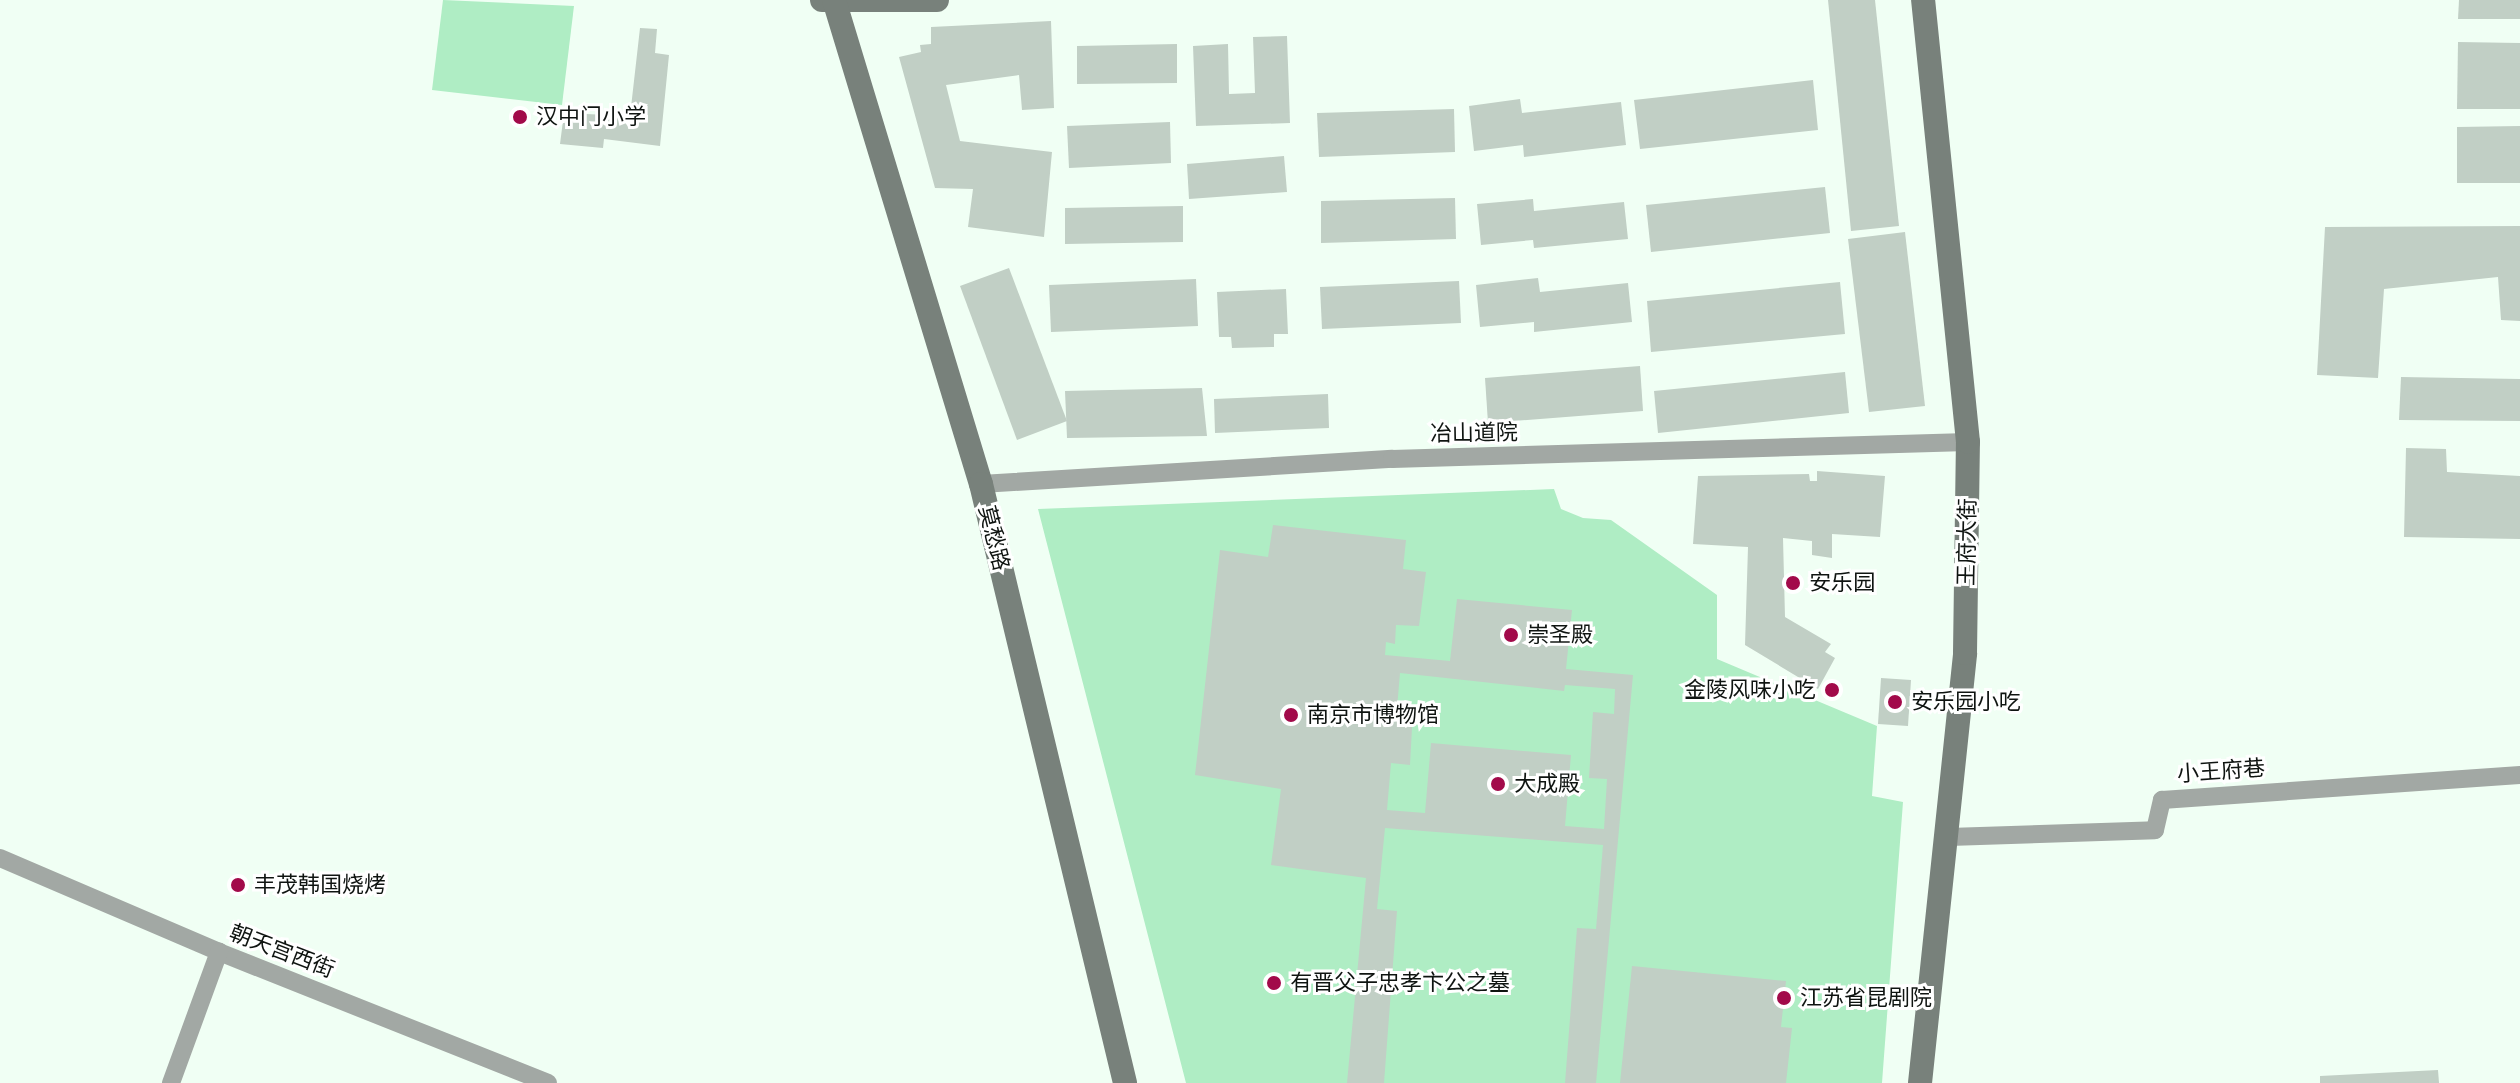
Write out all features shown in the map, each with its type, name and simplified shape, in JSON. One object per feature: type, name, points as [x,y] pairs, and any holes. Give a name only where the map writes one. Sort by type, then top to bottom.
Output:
[{"type":"street","points":[[830,1],[937,0]]},
{"type":"street","name":"王府大街","points":[[1920,1083],[1949,837],[1965,653],[1968,442],[1923,0]]},
{"type":"street","name":"莫愁路","points":[[830,1],[981,484],[1125,1083]]},
{"type":"street","name":"冶山道院","points":[[981,484],[1392,459],[1968,442]]},
{"type":"street","name":"小王府巷","points":[[1949,837],[2155,830],[2162,800],[2520,775]]},
{"type":"street","name":"朝天宫西街","points":[[0,858],[219,952],[548,1083]]},
{"type":"street","points":[[171,1083],[219,952]]},
{"type":"green space","points":[[443,0],[574,6],[562,105],[432,90]]},
{"type":"green space","points":[[1554,489],[1561,509],[1583,518],[1611,520],[1717,595],[1717,659],[1877,726],[1872,796],[1903,802],[1882,1083],[1186,1083],[1038,509]]},
{"type":"building","points":[[1828,0],[1875,0],[1899,226],[1851,231]]},
{"type":"building","points":[[2459,0],[2520,0],[2520,19],[2458,19]]},
{"type":"building","points":[[1051,21],[1054,108],[1022,110],[1019,75],[946,85],[960,141],[1052,152],[1044,237],[968,227],[973,189],[935,188],[899,57],[921,52],[920,45],[931,44],[931,27]]},
{"type":"building","points":[[640,28],[657,29],[655,53],[669,55],[660,146],[604,139],[603,148],[560,144],[564,113],[630,116]]},
{"type":"building","points":[[1287,36],[1290,123],[1196,126],[1193,46],[1228,44],[1229,94],[1255,93],[1253,37]]},
{"type":"building","points":[[2458,42],[2520,43],[2520,109],[2457,109]]},
{"type":"building","points":[[1177,44],[1177,83],[1077,84],[1077,46]]},
{"type":"building","points":[[1813,80],[1818,130],[1640,149],[1634,100]]},
{"type":"building","points":[[1520,99],[1522,113],[1621,102],[1626,145],[1524,157],[1523,145],[1474,151],[1469,106]]},
{"type":"building","points":[[1454,109],[1455,152],[1319,157],[1317,113]]},
{"type":"building","points":[[1170,122],[1171,163],[1069,168],[1067,126]]},
{"type":"building","points":[[2520,126],[2520,183],[2457,183],[2457,127]]},
{"type":"building","points":[[1284,156],[1287,192],[1189,199],[1187,164]]},
{"type":"building","points":[[1825,187],[1830,233],[1651,252],[1646,205]]},
{"type":"building","points":[[1455,198],[1456,239],[1321,243],[1321,201]]},
{"type":"building","points":[[1533,199],[1534,211],[1624,202],[1628,239],[1534,248],[1533,240],[1481,245],[1477,204]]},
{"type":"building","points":[[1183,206],[1183,242],[1065,244],[1065,208]]},
{"type":"building","points":[[2520,226],[2520,321],[2501,320],[2498,277],[2384,289],[2378,378],[2317,375],[2325,227]]},
{"type":"building","points":[[1905,232],[1925,406],[1869,412],[1848,239]]},
{"type":"building","points":[[1009,268],[1067,421],[1017,440],[960,286]]},
{"type":"building","points":[[1538,278],[1540,292],[1628,283],[1632,322],[1534,332],[1534,322],[1480,327],[1476,285]]},
{"type":"building","points":[[1196,279],[1198,326],[1051,332],[1049,285]]},
{"type":"building","points":[[1459,281],[1461,323],[1322,329],[1320,287]]},
{"type":"building","points":[[1840,282],[1845,334],[1651,352],[1647,301]]},
{"type":"building","points":[[1286,289],[1288,334],[1274,334],[1274,347],[1232,348],[1231,337],[1219,337],[1217,292]]},
{"type":"building","points":[[1640,366],[1643,411],[1488,423],[1485,378]]},
{"type":"building","points":[[1845,372],[1849,413],[1658,433],[1654,391]]},
{"type":"building","points":[[2401,377],[2520,379],[2520,421],[2399,420]]},
{"type":"building","points":[[1202,388],[1207,436],[1067,438],[1065,391]]},
{"type":"building","points":[[1328,394],[1329,428],[1215,433],[1214,399]]},
{"type":"building","points":[[2406,448],[2446,449],[2447,472],[2520,476],[2520,539],[2404,537]]},
{"type":"building","points":[[1817,471],[1885,476],[1880,537],[1832,534],[1832,558],[1812,555],[1812,541],[1783,538],[1785,617],[1831,644],[1825,652],[1835,658],[1818,689],[1745,645],[1748,547],[1693,544],[1698,476],[1809,474],[1810,481],[1817,481]]},
{"type":"building","points":[[1273,525],[1406,540],[1403,569],[1426,572],[1419,626],[1396,625],[1395,644],[1386,642],[1385,655],[1450,661],[1457,599],[1572,610],[1566,669],[1633,675],[1596,1083],[1565,1083],[1577,928],[1596,929],[1603,845],[1385,828],[1377,909],[1397,911],[1384,1083],[1347,1083],[1366,878],[1271,865],[1281,789],[1195,775],[1220,550],[1268,557]],"holes":[[[1400,673],[1564,691],[1565,685],[1615,689],[1614,714],[1593,712],[1589,778],[1607,779],[1604,829],[1565,826],[1571,755],[1431,743],[1425,813],[1387,810],[1391,763],[1410,765],[1413,709],[1397,708]]]},
{"type":"building","name":"安乐园小吃","points":[[1881,678],[1911,680],[1908,726],[1878,724]]},
{"type":"building","points":[[1632,966],[1786,981],[1781,1027],[1792,1028],[1786,1083],[1620,1083]]},
{"type":"building","points":[[2438,1070],[2439,1083],[2320,1083],[2320,1076]]},
{"type":"place","name":"汉中门小学","points":[[520,117]]},
{"type":"place","name":"安乐园","points":[[1793,583]]},
{"type":"place","name":"崇圣殿","points":[[1511,635]]},
{"type":"place","name":"金陵风味小吃","points":[[1832,690]]},
{"type":"place","name":"安乐园小吃","points":[[1895,702]]},
{"type":"place","name":"南京市博物馆","points":[[1291,715]]},
{"type":"place","name":"大成殿","points":[[1498,784]]},
{"type":"place","name":"丰茂韩国烧烤","points":[[238,885]]},
{"type":"place","name":"有晋父子忠孝卞公之墓","points":[[1274,983]]},
{"type":"place","name":"江苏省昆剧院","points":[[1784,998]]}]
